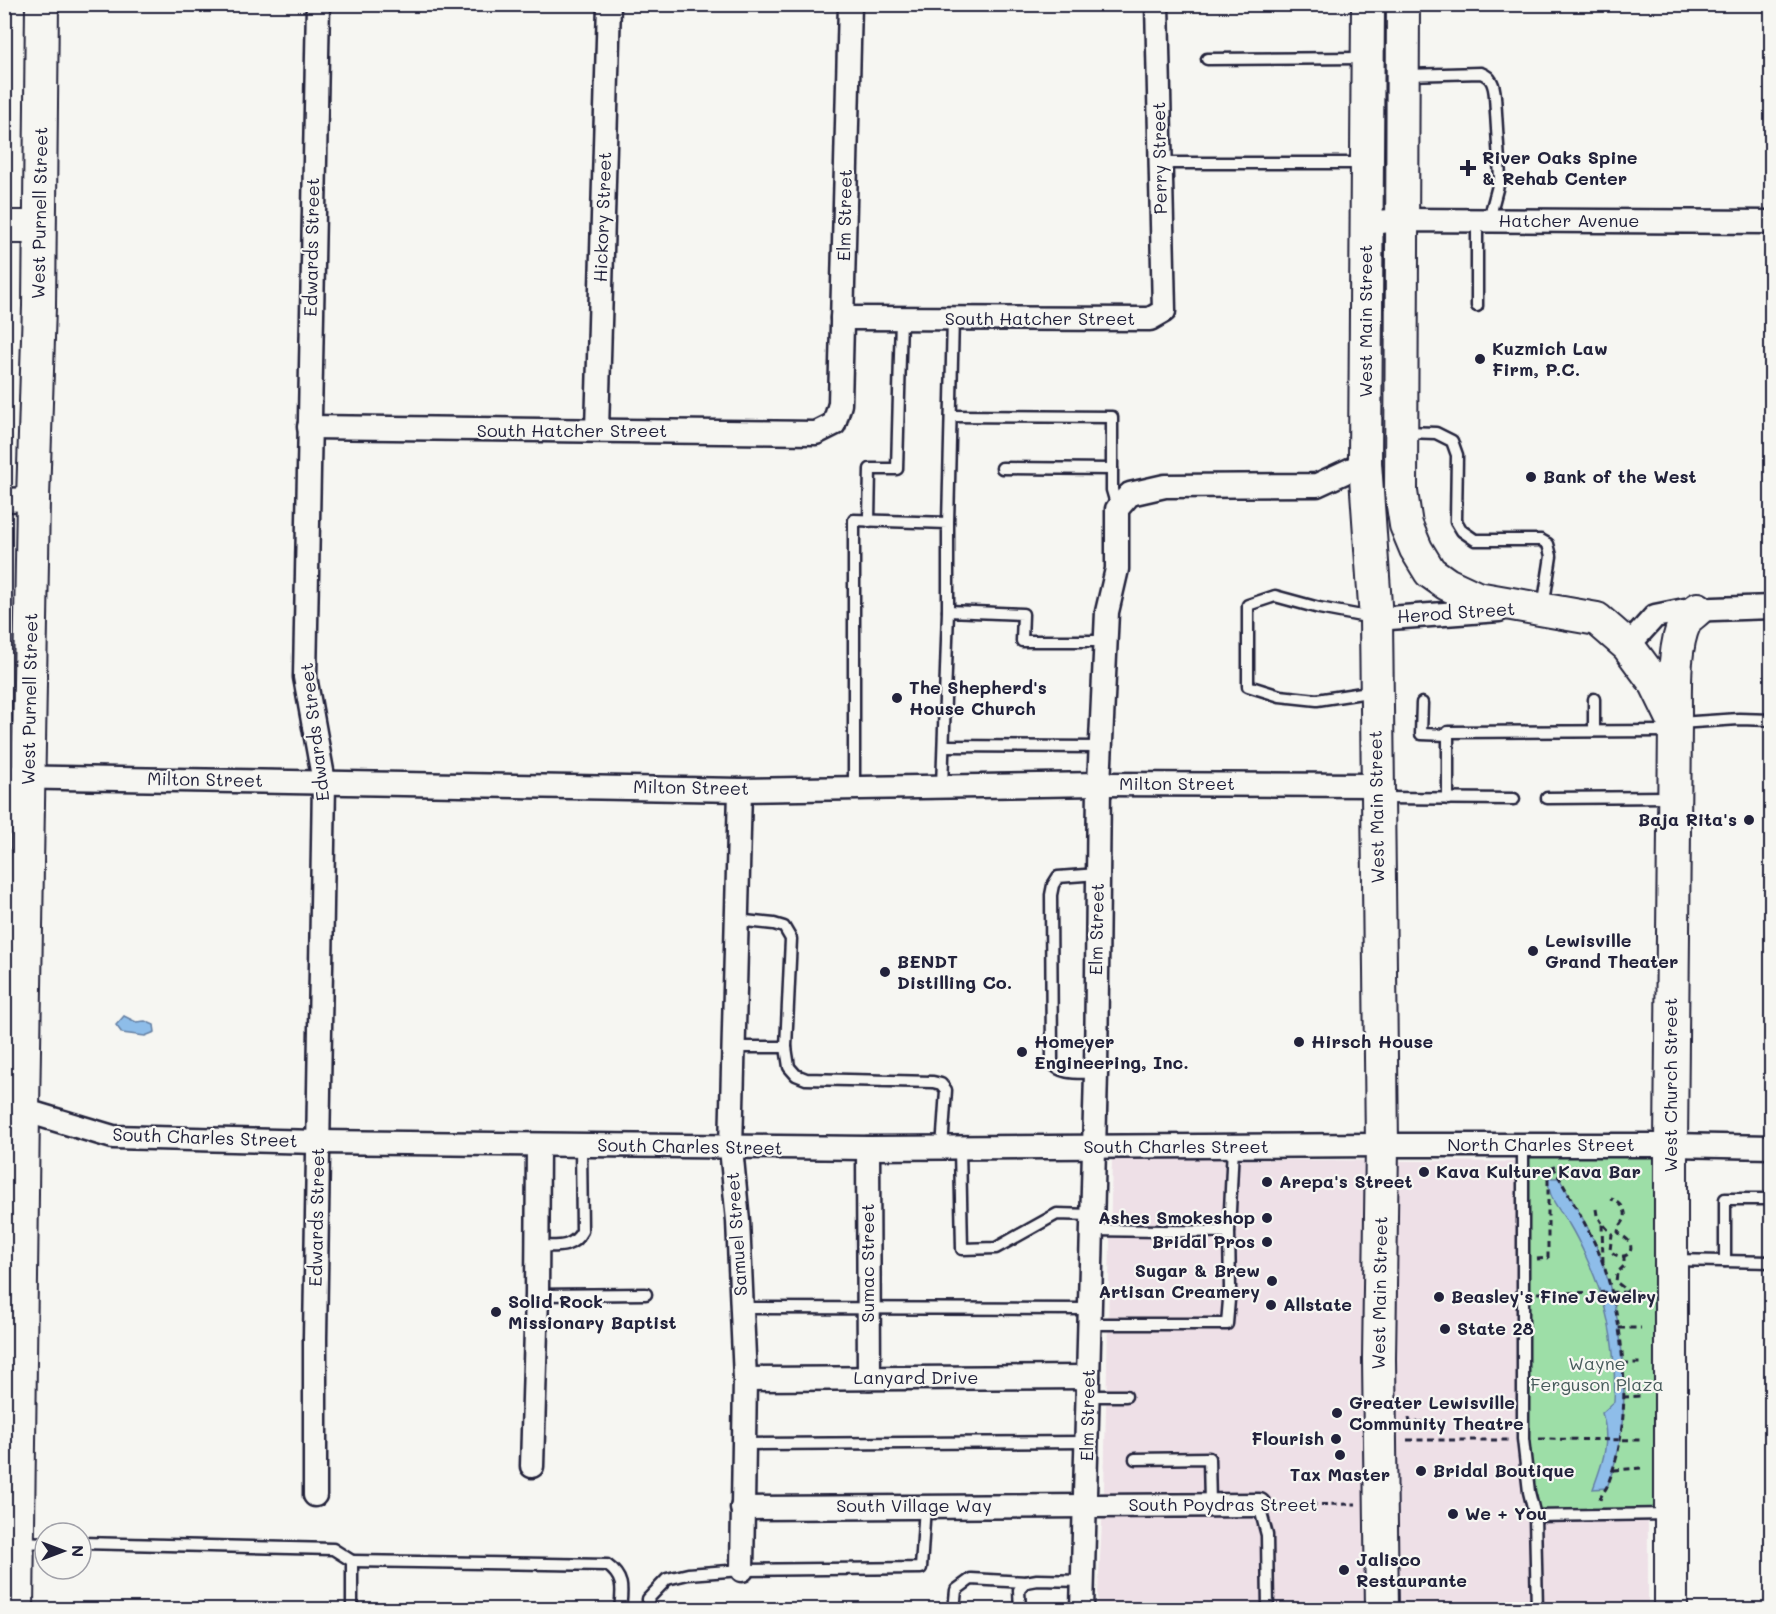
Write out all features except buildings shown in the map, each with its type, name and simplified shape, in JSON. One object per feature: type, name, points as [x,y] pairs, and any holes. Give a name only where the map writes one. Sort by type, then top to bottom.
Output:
[{"type":"main road","name":"West Purnell Street","points":[[17,1610],[31,1542],[16,1351],[14,1106],[19,1037],[16,777],[19,499],[39,306],[42,4]]},
{"type":"main road","name":"West Main Street","points":[[1368,4],[1365,464],[1376,619],[1382,1145],[1379,1359],[1382,1610]]},
{"type":"main road","name":"West Main Street","points":[[1403,4],[1402,220],[1406,350],[1401,432],[1401,492],[1406,525],[1416,549],[1430,572]]},
{"type":"main road","points":[[4,227],[39,227]]},
{"type":"main road","name":"West Church Street","points":[[1430,572],[1447,584],[1477,597],[1597,619],[1628,646],[1656,684],[1675,727],[1671,1145],[1671,1610]]},
{"type":"main road","points":[[1675,727],[1675,680],[1679,641],[1685,620],[1698,609]]},
{"type":"street","name":"Edwards Street","points":[[315,1495],[324,782],[305,677],[318,4]]},
{"type":"street","name":"Hickory Street","points":[[597,430],[609,4]]},
{"type":"street","name":"Elm Street","points":[[834,424],[840,404],[850,4]]},
{"type":"street","name":"Perry Street","points":[[1157,4],[1164,311]]},
{"type":"street","name":"Hatcher Avenue","points":[[1366,223],[1402,220],[1772,222]]},
{"type":"street","name":"South Hatcher Street","points":[[842,318],[1150,319],[1164,311]]},
{"type":"street","name":"South Hatcher Street","points":[[309,427],[554,432],[597,430],[816,433],[834,424]]},
{"type":"street","points":[[1118,509],[1130,494],[1165,486],[1317,485],[1365,464]]},
{"type":"street","name":"Elm Street","points":[[1082,1610],[1096,1073],[1099,784],[1107,612],[1116,569],[1118,509]]},
{"type":"street","name":"Herod Street","points":[[1376,619],[1539,608]]},
{"type":"street","points":[[1628,646],[1655,616],[1698,609],[1772,608]]},
{"type":"street","name":"Milton Street","points":[[16,777],[740,790],[1099,784],[1377,792]]},
{"type":"street","name":"Samuel Street","points":[[740,790],[730,1148],[738,1221],[742,1308],[744,1379],[742,1570]]},
{"type":"street","name":"South Charles Street","points":[[14,1106],[113,1137],[730,1148],[1382,1145]]},
{"type":"street","points":[[532,1466],[537,1295],[538,1145]]},
{"type":"street","name":"North Charles Street","points":[[1382,1145],[1523,1145],[1547,1150],[1671,1145],[1772,1147]]},
{"type":"street","name":"Sumac Street","points":[[868,1148],[869,1378]]},
{"type":"street","name":"Lanyard Drive","points":[[744,1379],[869,1378],[1088,1386]]},
{"type":"street","name":"South Poydras Street","points":[[1086,1505],[1259,1505]]},
{"type":"street","name":"South Village Way","points":[[742,1508],[1086,1505]]},
{"type":"lane","points":[[1207,59],[1367,58]]},
{"type":"lane","points":[[1402,75],[1481,73],[1487,75],[1494,86],[1500,178],[1492,208],[1484,220],[1477,306]]},
{"type":"lane","points":[[1161,164],[1367,163]]},
{"type":"lane","points":[[869,521],[870,469],[897,469],[901,318]]},
{"type":"lane","points":[[942,787],[948,611],[953,318]]},
{"type":"lane","points":[[951,416],[1112,417],[1112,490],[1118,509]]},
{"type":"lane","points":[[1401,432],[1436,433],[1452,441],[1456,455],[1456,521],[1462,531],[1475,540],[1541,540],[1548,544],[1551,556],[1539,608]]},
{"type":"lane","points":[[1002,468],[1112,469]]},
{"type":"lane","points":[[854,788],[854,520],[948,522]]},
{"type":"lane","points":[[1376,619],[1319,608],[1275,596],[1248,605],[1248,686],[1280,696],[1317,700],[1376,691]]},
{"type":"lane","points":[[948,611],[1023,614],[1023,641],[1106,641]]},
{"type":"lane","points":[[1594,699],[1594,731]]},
{"type":"lane","points":[[1422,703],[1422,734],[1448,735]]},
{"type":"lane","points":[[1448,799],[1448,732],[1594,731],[1675,727],[1739,719],[1772,720]]},
{"type":"lane","points":[[944,746],[1102,747]]},
{"type":"lane","points":[[1377,792],[1448,799],[1514,800]]},
{"type":"lane","points":[[1547,798],[1674,797]]},
{"type":"lane","points":[[1096,1073],[1064,1072],[1052,1063],[1051,895],[1058,877],[1098,874]]},
{"type":"lane","points":[[736,920],[784,927],[791,939],[786,1047],[789,1066],[796,1076],[806,1079],[933,1082],[941,1084],[946,1090],[962,1249],[996,1248],[1057,1214],[1092,1223],[1229,1233]]},
{"type":"lane","points":[[733,1047],[786,1047]]},
{"type":"lane","points":[[537,1246],[571,1244],[582,1231],[581,1145]]},
{"type":"lane","points":[[1523,1145],[1524,1454],[1528,1492],[1535,1516],[1537,1610]]},
{"type":"lane","points":[[742,1308],[869,1308],[1090,1316],[1227,1324],[1233,1146]]},
{"type":"lane","points":[[1725,1261],[1725,1198],[1772,1199]]},
{"type":"lane","points":[[1671,1260],[1772,1262]]},
{"type":"lane","points":[[537,1295],[646,1294]]},
{"type":"lane","points":[[1088,1386],[1126,1396]]},
{"type":"lane","points":[[744,1444],[1087,1442]]},
{"type":"lane","points":[[1135,1459],[1209,1458],[1210,1504]]},
{"type":"lane","points":[[1259,1505],[1267,1535],[1268,1610]]},
{"type":"lane","points":[[648,1610],[648,1599],[667,1579],[688,1574],[742,1570],[921,1568],[925,1506]]},
{"type":"lane","points":[[1535,1516],[1670,1514]]},
{"type":"lane","points":[[93,1543],[333,1549],[352,1561],[607,1565],[616,1571],[623,1587],[620,1610]]},
{"type":"lane","points":[[352,1561],[352,1610]]},
{"type":"lane","points":[[954,1610],[956,1590],[971,1580],[1083,1581]]},
{"type":"lane","points":[[1020,1610],[1019,1590],[1026,1582]]},
{"type":"path","points":[[1537,1265],[1537,1258],[1548,1258],[1547,1150]]},
{"type":"path","points":[[1547,1150],[1588,1230],[1603,1266],[1618,1328],[1623,1363],[1620,1440],[1613,1470],[1607,1488],[1600,1496],[1599,1503]]},
{"type":"path","points":[[1611,1199],[1618,1201],[1625,1211],[1625,1218],[1618,1232]]},
{"type":"path","points":[[1596,1209],[1602,1223],[1612,1234],[1610,1250],[1619,1257],[1628,1253],[1630,1243],[1618,1232]]},
{"type":"path","points":[[1602,1223],[1603,1266]]},
{"type":"path","points":[[1612,1234],[1618,1232]]},
{"type":"path","points":[[1624,1256],[1624,1266],[1617,1273],[1616,1282],[1629,1292]]},
{"type":"path","points":[[1524,1294],[1537,1291],[1641,1292]]},
{"type":"path","points":[[1618,1328],[1641,1328]]},
{"type":"path","points":[[1623,1363],[1641,1363]]},
{"type":"path","points":[[1623,1397],[1641,1396]]},
{"type":"path","points":[[1409,1418],[1410,1422],[1446,1422]]},
{"type":"path","points":[[1538,1430],[1539,1439],[1642,1440]]},
{"type":"path","points":[[1407,1440],[1514,1440]]},
{"type":"path","points":[[1613,1470],[1642,1468]]},
{"type":"path","name":"South Poydras Street","points":[[1259,1505],[1361,1504]]},
{"type":"shaded area","points":[[1112,1158],[1647,1163],[1648,1609],[1097,1610],[1104,1489]]},
{"type":"green space","name":"Wayne Ferguson Plaza","points":[[1523,1145],[1671,1145],[1670,1514],[1535,1516],[1529,1492]]},
{"type":"water","points":[[124,1016],[136,1022],[145,1021],[154,1025],[155,1032],[145,1036],[122,1033],[116,1025]]},
{"type":"water","points":[[1548,1178],[1559,1178],[1590,1231],[1606,1273],[1617,1319],[1623,1368],[1623,1415],[1618,1452],[1607,1488],[1593,1489],[1603,1460],[1606,1442],[1602,1413],[1614,1402],[1614,1364],[1609,1328],[1594,1274],[1569,1224],[1552,1197]]},
{"type":"place","name":"River Oaks Spine & Rehab Center","points":[[1468,168]]},
{"type":"place","name":"Kuzmich Law Firm, P.C.","points":[[1480,359]]},
{"type":"place","name":"Bank of the West","points":[[1531,477]]},
{"type":"place","name":"The Shepherd's House Church","points":[[897,698]]},
{"type":"place","name":"Baja Rita's","points":[[1749,820]]},
{"type":"place","name":"Lewisville Grand Theater","points":[[1533,951]]},
{"type":"place","name":"BENDT Distilling Co.","points":[[885,972]]},
{"type":"place","name":"Hirsch House","points":[[1299,1042]]},
{"type":"place","name":"Homeyer Engineering, Inc.","points":[[1022,1052]]},
{"type":"place","name":"Kava Kulture Kava Bar","points":[[1424,1172]]},
{"type":"place","name":"Arepa's Street","points":[[1267,1182]]},
{"type":"place","name":"Ashes Smokeshop","points":[[1267,1218]]},
{"type":"place","name":"Bridal Pros","points":[[1267,1242]]},
{"type":"place","name":"Sugar & Brew Artisan Creamery","points":[[1272,1281]]},
{"type":"place","name":"Beasley's Fine Jewelry","points":[[1439,1297]]},
{"type":"place","name":"Allstate","points":[[1271,1305]]},
{"type":"place","name":"Solid Rock Missionary Baptist","points":[[496,1312]]},
{"type":"place","name":"State 28","points":[[1445,1329]]},
{"type":"place","name":"Greater Lewisville Community Theatre","points":[[1337,1413]]},
{"type":"place","name":"Flourish","points":[[1336,1439]]},
{"type":"place","name":"Tax Master","points":[[1340,1455]]},
{"type":"place","name":"Bridal Boutique","points":[[1421,1471]]},
{"type":"place","name":"We + You","points":[[1453,1514]]},
{"type":"place","name":"Jalisco Restaurante","points":[[1344,1570]]}]
